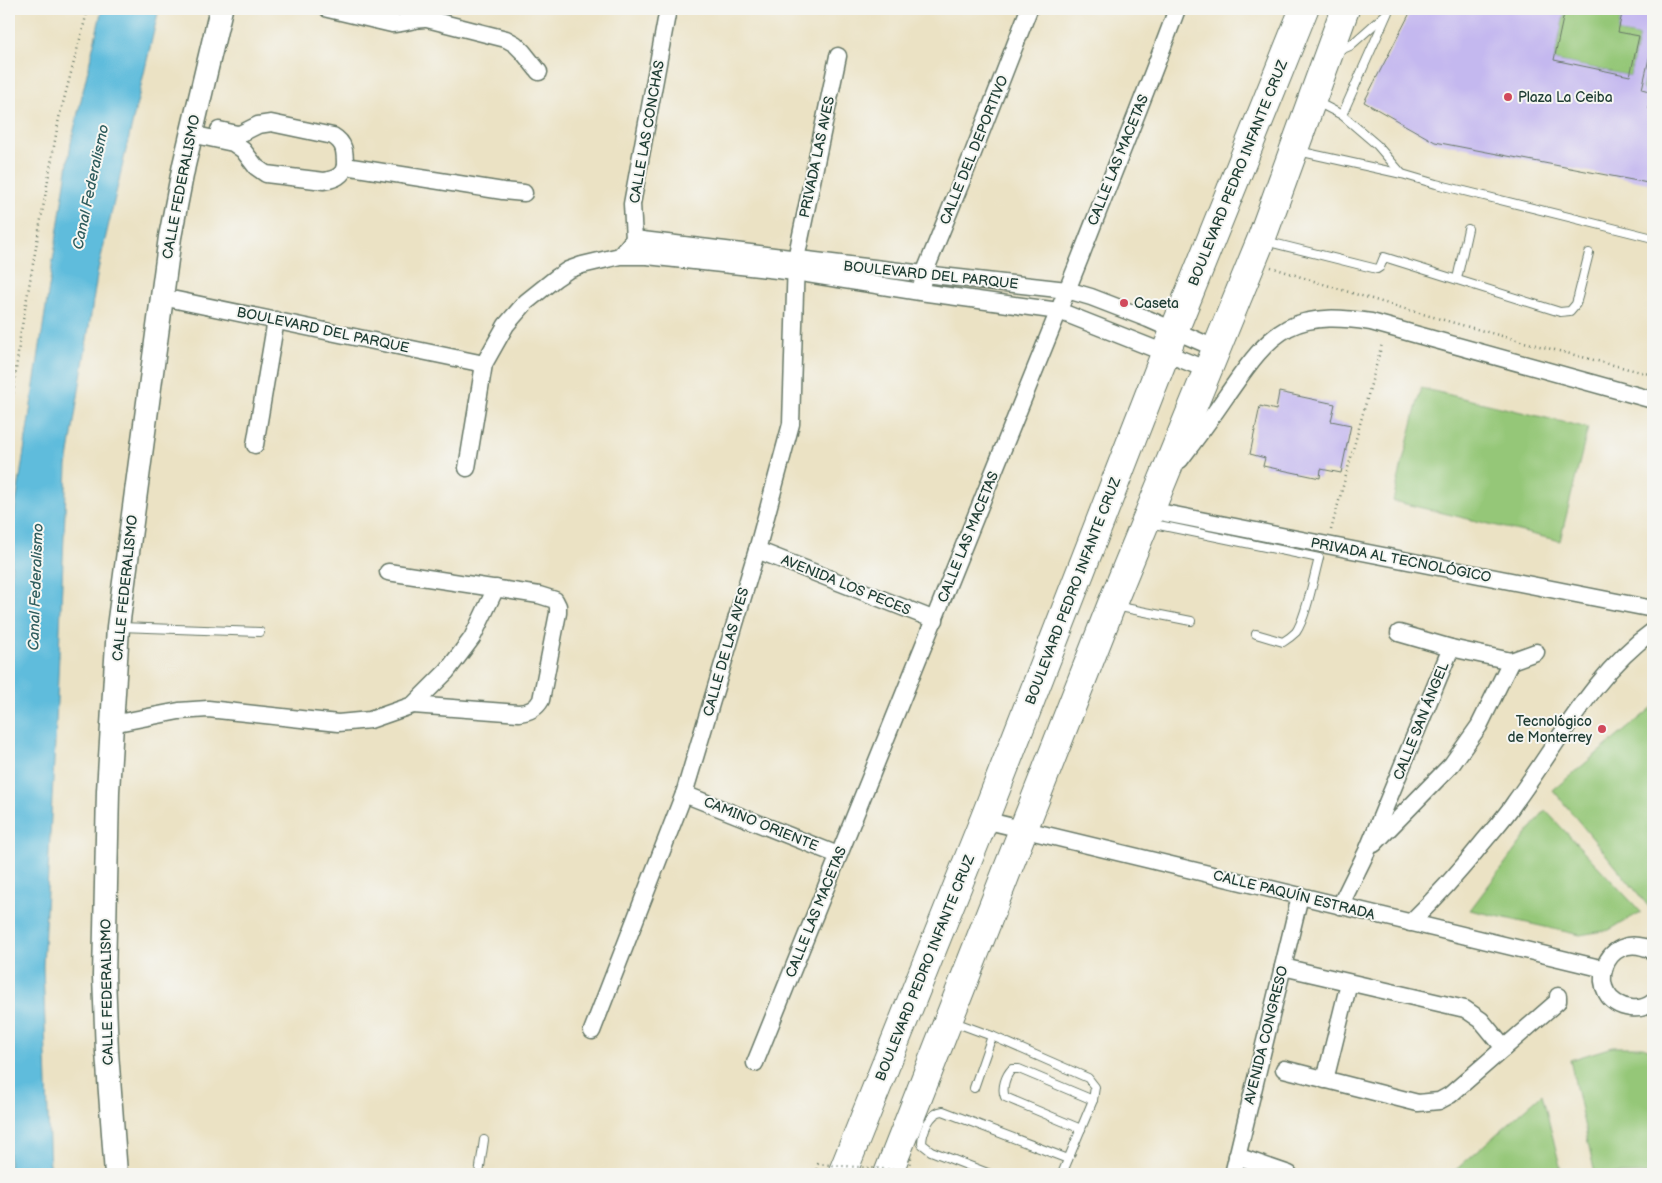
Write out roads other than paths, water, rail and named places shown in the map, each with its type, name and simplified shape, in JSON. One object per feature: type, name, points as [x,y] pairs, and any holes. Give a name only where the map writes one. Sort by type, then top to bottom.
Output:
[{"type":"highway","name":"BOULEVARD PEDRO INFANTE CRUZ","points":[[842,1174],[984,820],[1169,342],[1304,9]]},
{"type":"highway","points":[[888,1174],[1149,510],[1257,250],[1345,9]]},
{"type":"main road","name":"CALLE FEDERALISMO","points":[[116,1174],[107,1052],[104,976],[108,791],[118,627],[175,208],[221,9]]},
{"type":"street","points":[[328,9],[392,24],[420,18],[427,19],[495,36],[514,44],[539,72]]},
{"type":"street","name":"CALLE DEL DEPORTIVO","points":[[920,292],[924,274],[1029,9]]},
{"type":"street","name":"CALLE LAS MACETAS","points":[[755,1063],[1059,311],[1177,9]]},
{"type":"street","name":"CALLE LAS CONCHAS","points":[[629,250],[632,204],[669,10]]},
{"type":"street","name":"PRIVADA LAS AVES","points":[[796,266],[838,56]]},
{"type":"street","points":[[271,123],[333,136],[344,147],[344,170],[340,176],[333,180],[324,181],[266,174],[233,143],[192,129],[237,134],[258,125],[271,123]]},
{"type":"street","points":[[246,155],[248,136],[258,125]]},
{"type":"street","points":[[345,166],[524,193]]},
{"type":"street","points":[[467,468],[484,364],[506,325],[541,288],[568,270],[629,250]]},
{"type":"street","name":"BOULEVARD DEL PARQUE","points":[[629,250],[796,266],[924,274],[1067,290],[1092,297],[1148,319],[1169,342],[1213,359]]},
{"type":"street","name":"BOULEVARD DEL PARQUE","points":[[796,266],[920,292],[1059,311],[1140,342],[1169,342],[1213,359]]},
{"type":"street","name":"CALLE DE LAS AVES","points":[[592,1031],[684,794],[757,550],[791,424],[796,266]]},
{"type":"street","name":"BOULEVARD DEL PARQUE","points":[[162,297],[484,364]]},
{"type":"street","points":[[1149,510],[1248,365],[1268,343],[1289,328],[1310,321],[1334,318],[1371,322],[1653,400]]},
{"type":"street","points":[[255,445],[276,320]]},
{"type":"street","name":"PRIVADA AL TECNOLÓGICO","points":[[1149,510],[1653,609]]},
{"type":"street","name":"AVENIDA LOS PECES","points":[[757,550],[935,620]]},
{"type":"street","points":[[112,724],[179,711],[208,709],[338,723],[370,720],[413,705],[519,713],[527,712],[538,705],[541,700],[557,624],[558,606],[554,600],[547,597],[496,588],[388,572]]},
{"type":"street","points":[[413,705],[447,670],[472,638],[496,588]]},
{"type":"street","points":[[1410,923],[1436,899],[1515,803],[1552,748],[1613,666],[1627,651],[1653,631]]},
{"type":"street","points":[[1399,633],[1451,648]]},
{"type":"street","name":"CALLE SAN ÁNGEL","points":[[1340,906],[1367,851],[1451,648],[1511,661],[1479,726],[1452,764],[1367,851]]},
{"type":"street","points":[[1511,661],[1536,652]]},
{"type":"street","name":"CAMINO ORIENTE","points":[[684,794],[838,855]]},
{"type":"street","name":"CALLE PAQUÍN ESTRADA","points":[[984,820],[1604,969]]},
{"type":"street","name":"AVENIDA CONGRESO","points":[[1233,1174],[1300,896]]},
{"type":"street","points":[[1653,950],[1643,946],[1632,945],[1621,948],[1612,954],[1605,963],[1603,984],[1608,995],[1615,1003],[1626,1008],[1636,1009],[1649,1006],[1653,1002]]},
{"type":"street","points":[[1283,967],[1465,1009],[1481,1020],[1504,1048]]},
{"type":"street","points":[[1325,1080],[1349,982]]},
{"type":"street","points":[[1284,1069],[1418,1103],[1439,1101],[1450,1095],[1558,1001],[1558,996]]},
{"type":"street","points":[[1237,1156],[1289,1174]]},
{"type":"lane","points":[[1329,53],[1338,52],[1350,46],[1389,10]]},
{"type":"lane","points":[[1342,115],[1389,10]]},
{"type":"lane","points":[[1312,100],[1342,115],[1377,145],[1402,174]]},
{"type":"lane","points":[[1295,150],[1402,174],[1653,238]]},
{"type":"lane","points":[[1457,280],[1468,229]]},
{"type":"lane","points":[[1257,250],[1377,269],[1380,268],[1384,257],[1560,312],[1570,311],[1576,304],[1589,252]]},
{"type":"lane","points":[[1149,510],[1319,558],[1302,620],[1296,632],[1283,642],[1256,634]]},
{"type":"lane","points":[[1111,606],[1191,621]]},
{"type":"lane","points":[[118,627],[260,632]]},
{"type":"lane","points":[[949,1020],[992,1036],[1088,1078],[1095,1086],[1093,1100],[1062,1174]]},
{"type":"lane","points":[[974,1088],[992,1036]]},
{"type":"lane","points":[[1081,1129],[1005,1096],[1003,1090],[1008,1074],[1012,1069],[1019,1069],[1093,1100]]},
{"type":"lane","points":[[990,1174],[924,1147],[922,1137],[929,1120],[935,1114],[943,1111],[1068,1159]]},
{"type":"lane","points":[[479,1174],[484,1140]]},
{"type":"water","name":"Canal Federalismo","points":[[102,9],[159,9],[98,270],[67,466],[43,966],[50,1174],[9,1174],[9,636],[13,523],[71,143]]},
{"type":"place","name":"Plaza La Ceiba","points":[[1508,97]]},
{"type":"place","name":"Caseta","points":[[1124,303]]},
{"type":"place","name":"Tecnológico de Monterrey","points":[[1602,729]]}]
